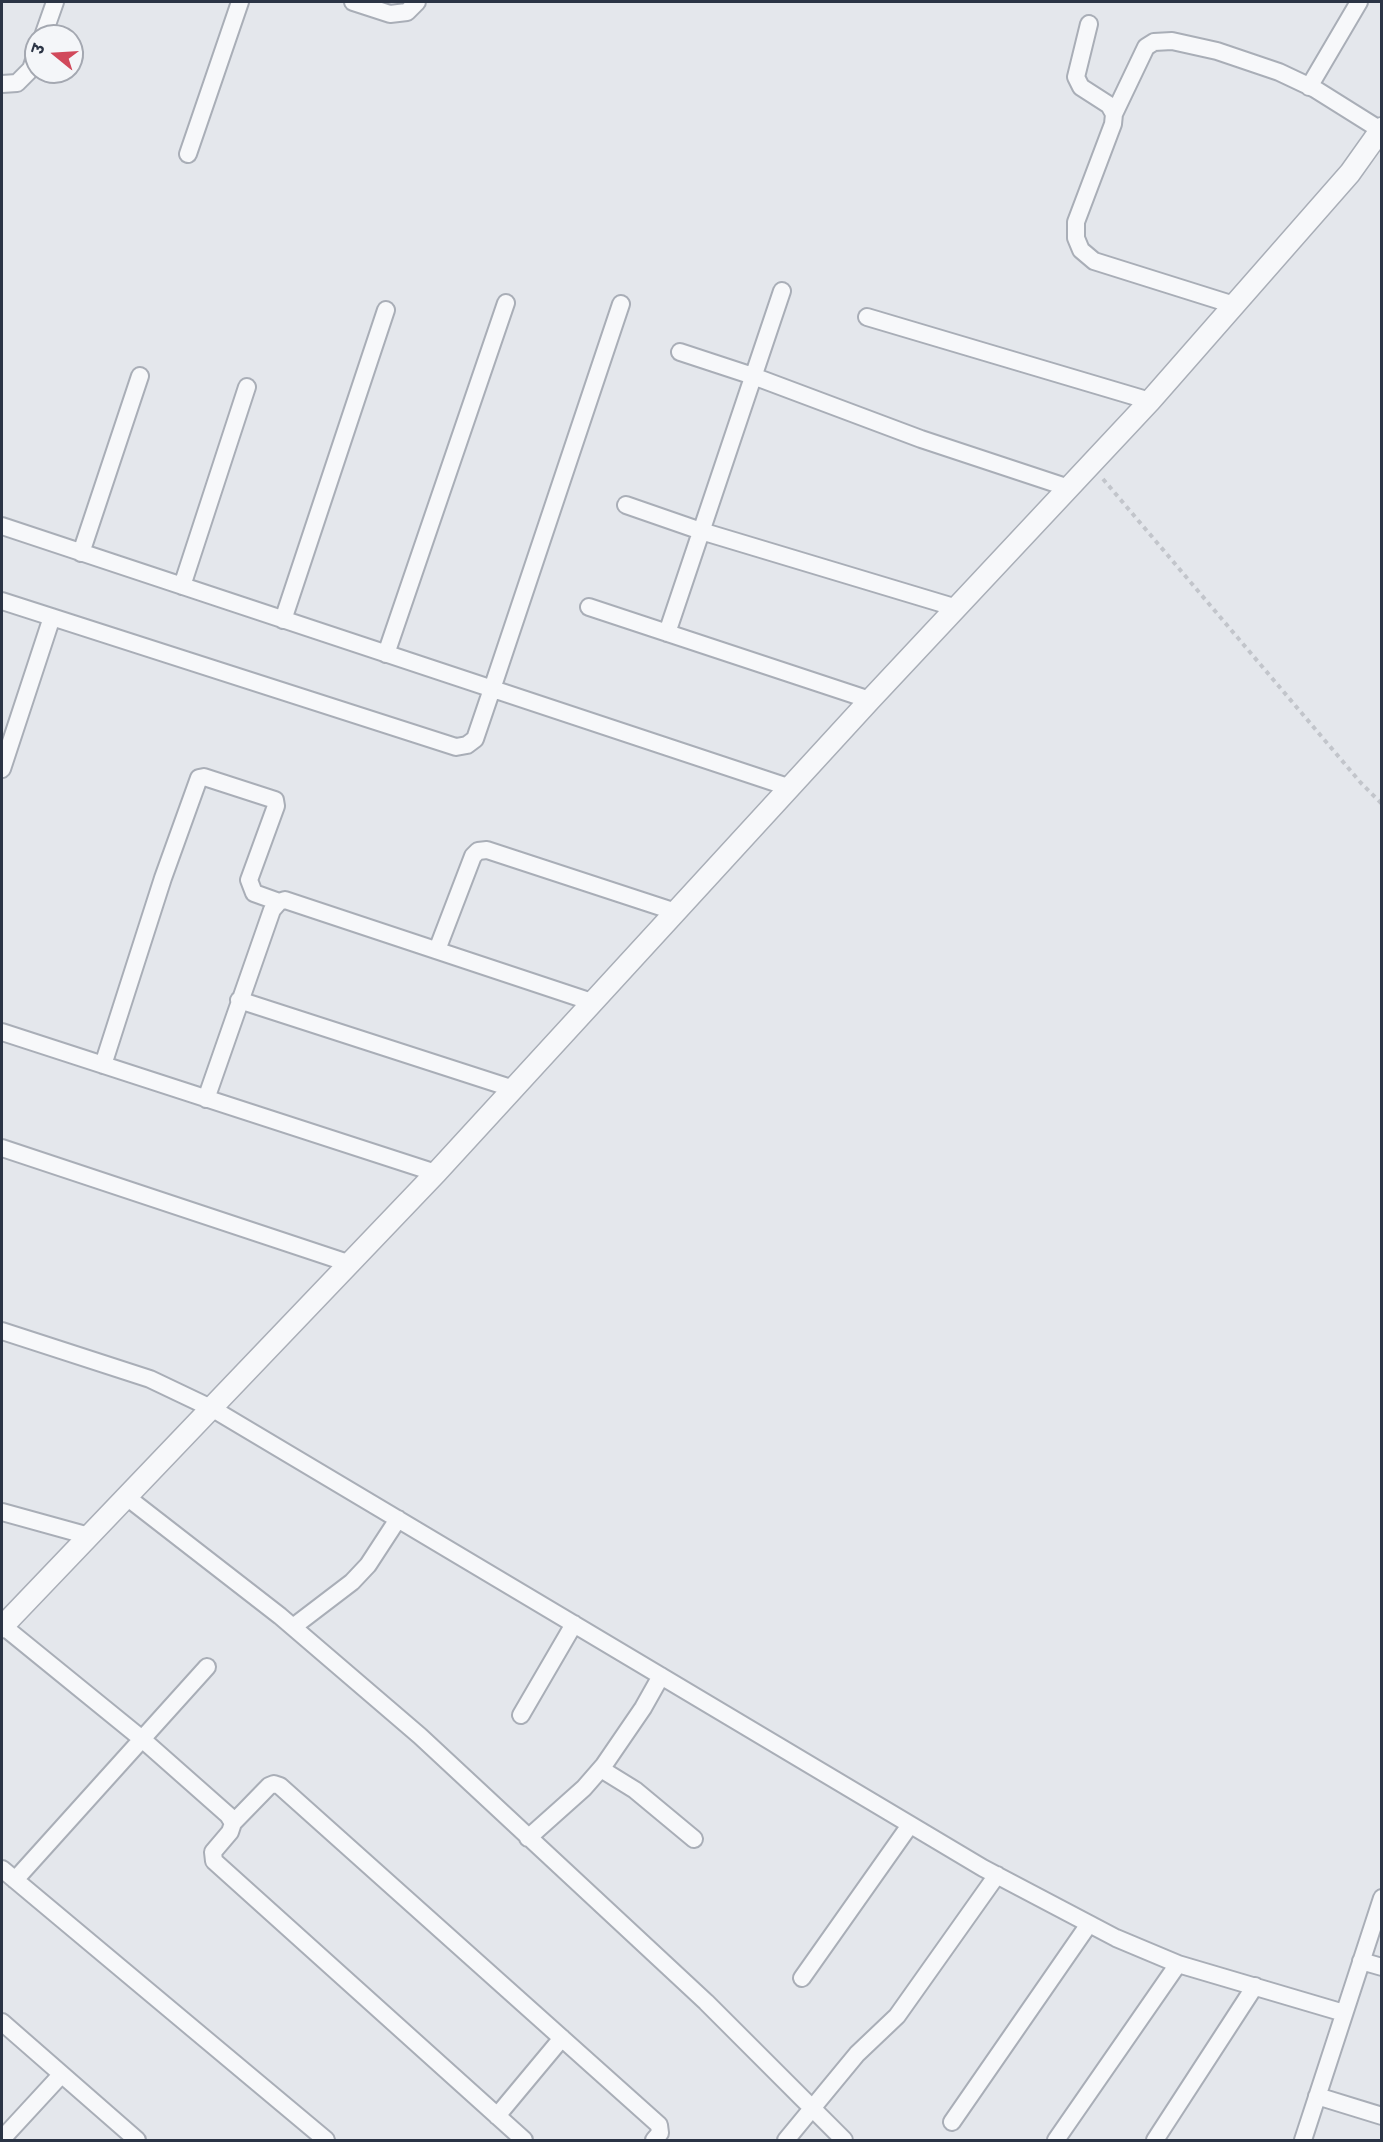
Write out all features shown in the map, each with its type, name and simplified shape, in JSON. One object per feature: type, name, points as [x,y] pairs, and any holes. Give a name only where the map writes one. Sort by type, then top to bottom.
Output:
[{"type":"street","points":[[47,24],[55,2]]},
{"type":"street","points":[[188,154],[240,2]]},
{"type":"street","points":[[353,2],[390,14],[407,12],[417,2]]},
{"type":"street","points":[[1309,87],[1356,2]]},
{"type":"street","points":[[1089,24],[1076,77],[1081,87],[1109,105],[1114,114]]},
{"type":"street","points":[[233,1823],[228,1815],[142,1739],[2,1627],[351,1264],[870,700],[1150,401],[1350,173],[1381,130],[1279,72],[1217,51],[1172,41],[1154,42],[1146,47],[1114,114],[1113,124],[1076,222],[1076,238],[1081,250],[1094,261],[1234,305]]},
{"type":"street","points":[[2,84],[17,84],[24,76]]},
{"type":"street","points":[[667,633],[782,291]]},
{"type":"street","points":[[386,654],[506,303]]},
{"type":"street","points":[[2,601],[456,747],[467,746],[475,739],[621,304]]},
{"type":"street","points":[[283,620],[386,310]]},
{"type":"street","points":[[867,317],[1150,401]]},
{"type":"street","points":[[680,352],[753,375],[921,439],[1069,488]]},
{"type":"street","points":[[81,553],[140,376]]},
{"type":"street","points":[[182,586],[247,387]]},
{"type":"street","points":[[626,504],[701,531],[957,608]]},
{"type":"street","points":[[2,526],[790,789]]},
{"type":"street","points":[[589,607],[870,700]]},
{"type":"street","points":[[2,769],[51,617]]},
{"type":"street","points":[[103,1065],[166,868],[199,778],[204,777],[275,800],[276,806],[249,880],[254,893],[279,903],[293,902],[592,1002]]},
{"type":"street","points":[[437,950],[473,855],[478,851],[487,850],[676,912]]},
{"type":"street","points":[[206,1099],[272,910],[279,903]]},
{"type":"street","points":[[239,1000],[514,1089]]},
{"type":"street","points":[[2,1032],[436,1173]]},
{"type":"street","points":[[2,1148],[351,1264]]},
{"type":"street","points":[[2,1331],[150,1379],[213,1408],[910,1825],[1089,1924],[1178,1964],[1344,2013]]},
{"type":"street","points":[[128,1498],[293,1627],[420,1736],[706,2002],[844,2140]]},
{"type":"street","points":[[2,1512],[89,1536]]},
{"type":"street","points":[[293,1627],[352,1582],[368,1565],[398,1519]]},
{"type":"street","points":[[521,1715],[574,1624]]},
{"type":"street","points":[[15,1880],[207,1667]]},
{"type":"street","points":[[528,1838],[571,1800],[601,1769],[643,1708],[661,1676]]},
{"type":"street","points":[[601,1769],[643,1796],[694,1839]]},
{"type":"street","points":[[524,2140],[214,1861],[213,1852],[230,1832],[233,1823],[269,1786],[274,1784],[280,1786],[659,2125],[660,2133],[654,2140]]},
{"type":"street","points":[[802,1978],[910,1825]]},
{"type":"street","points":[[2,1869],[326,2140]]},
{"type":"street","points":[[786,2140],[857,2054],[897,2016],[997,1875]]},
{"type":"street","points":[[1303,2140],[1382,1899]]},
{"type":"street","points":[[952,2122],[1089,1924]]},
{"type":"street","points":[[1361,1961],[1382,1967]]},
{"type":"street","points":[[1056,2140],[1178,1964]]},
{"type":"street","points":[[1155,2140],[1255,1986]]},
{"type":"street","points":[[2,2022],[137,2140]]},
{"type":"street","points":[[497,2116],[562,2038]]},
{"type":"street","points":[[2,2139],[61,2075]]},
{"type":"street","points":[[1317,2096],[1382,2116]]},
{"type":"path","points":[[1090,465],[1361,783],[1382,804]]}]
